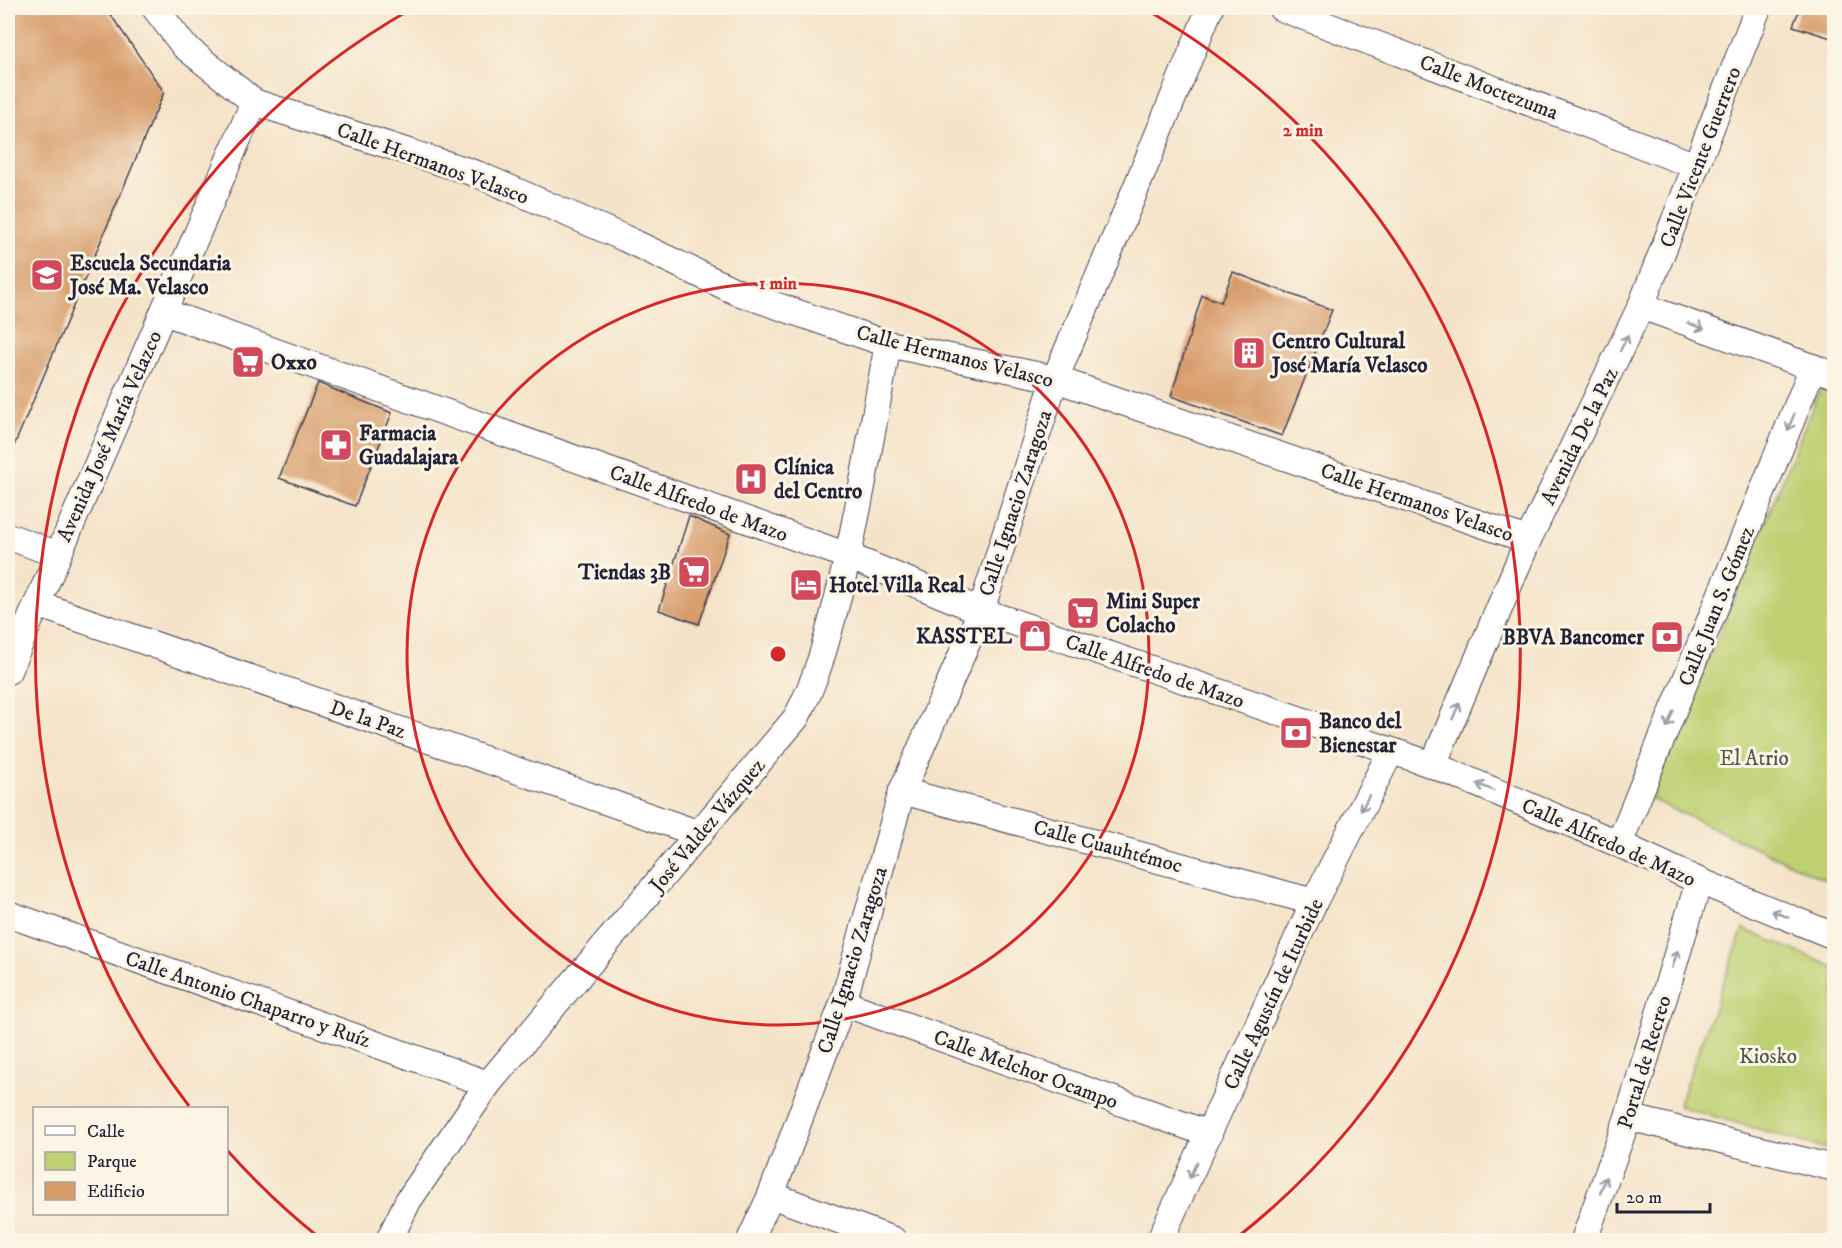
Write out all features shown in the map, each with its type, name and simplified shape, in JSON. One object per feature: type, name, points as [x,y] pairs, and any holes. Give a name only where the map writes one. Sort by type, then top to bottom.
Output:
[{"type":"street","points":[[155,8],[184,46],[254,102]]},
{"type":"street","name":"Calle Ignacio Zaragoza","points":[[750,1240],[771,1196],[843,1004],[902,790],[981,611],[1055,379],[1210,8]]},
{"type":"street","name":"Calle Moctezuma","points":[[1281,8],[1696,166]]},
{"type":"street","name":"Calle Vicente Guerrero","points":[[1641,306],[1758,8]]},
{"type":"street","name":"Avenida José María Velazco","points":[[8,671],[254,102]]},
{"type":"street","name":"Calle Hermanos Velasco","points":[[254,102],[477,174],[624,238],[737,292],[888,344],[1055,379],[1528,540]]},
{"type":"street","points":[[1641,306],[1824,371]]},
{"type":"street","name":"Avenida De la Paz","points":[[1433,765],[1528,540],[1641,306]]},
{"type":"street","name":"Calle Alfredo de Mazo","points":[[164,312],[848,556],[981,611],[1433,765],[1619,844],[1699,881],[1834,936]]},
{"type":"street","name":"José Valdez Vázquez","points":[[389,1240],[408,1201],[488,1084],[700,834],[796,718],[806,701],[822,658],[848,556],[888,344]]},
{"type":"street","name":"Calle Juan S. Gómez","points":[[1619,844],[1824,371]]},
{"type":"street","points":[[8,536],[57,555]]},
{"type":"street","name":"De la Paz","points":[[37,604],[700,834]]},
{"type":"street","name":"Calle Agustín de Iturbide","points":[[1160,1240],[1314,902],[1391,751]]},
{"type":"street","name":"Calle Cuauhtémoc","points":[[902,790],[1314,902]]},
{"type":"street","name":"Portal de Recreo","points":[[1584,1240],[1628,1117],[1699,881]]},
{"type":"street","name":"Calle Antonio Chaparro y Ruíz","points":[[8,914],[488,1084]]},
{"type":"street","name":"Calle Melchor Ocampo","points":[[843,1004],[1209,1134]]},
{"type":"street","points":[[1628,1117],[1834,1168]]},
{"type":"street","points":[[771,1196],[893,1240]]},
{"type":"green space","name":"El Atrio","points":[[1826,375],[1834,378],[1834,884],[1651,799]]},
{"type":"green space","name":"Kiosko","points":[[1743,929],[1834,967],[1834,1151],[1678,1106]]},
{"type":"building","name":"Escuela Secundaria José Ma. Velasco","points":[[8,8],[106,8],[164,92],[8,460]]},
{"type":"building","points":[[1800,8],[1834,8],[1834,39],[1793,26]]},
{"type":"building","name":"Centro Cultural José María Velasco","points":[[1233,272],[1332,310],[1282,436],[1171,396],[1202,295],[1221,302]]},
{"type":"building","name":"Farmacia Guadalajara","points":[[318,383],[392,413],[355,506],[279,478]]},
{"type":"building","name":"Tiendas 3B","points":[[689,516],[730,534],[699,624],[659,610]]},
{"type":"place","name":"Escuela Secundaria José Ma. Velasco","points":[[47,275]]},
{"type":"place","name":"Centro Cultural José María Velasco","points":[[1249,353]]},
{"type":"place","name":"Oxxo","points":[[248,362]]},
{"type":"place","name":"Farmacia Guadalajara","points":[[336,445]]},
{"type":"place","name":"Clínica del Centro","points":[[751,479]]},
{"type":"place","name":"Tiendas 3B","points":[[694,572]]},
{"type":"place","name":"Hotel Villa Real","points":[[806,585]]},
{"type":"place","name":"Mini Super Colacho","points":[[1083,613]]},
{"type":"place","name":"KASSTEL","points":[[1035,636]]},
{"type":"place","name":"BBVA Bancomer","points":[[1667,637]]},
{"type":"place","name":"Banco del Bienestar","points":[[1296,733]]}]
